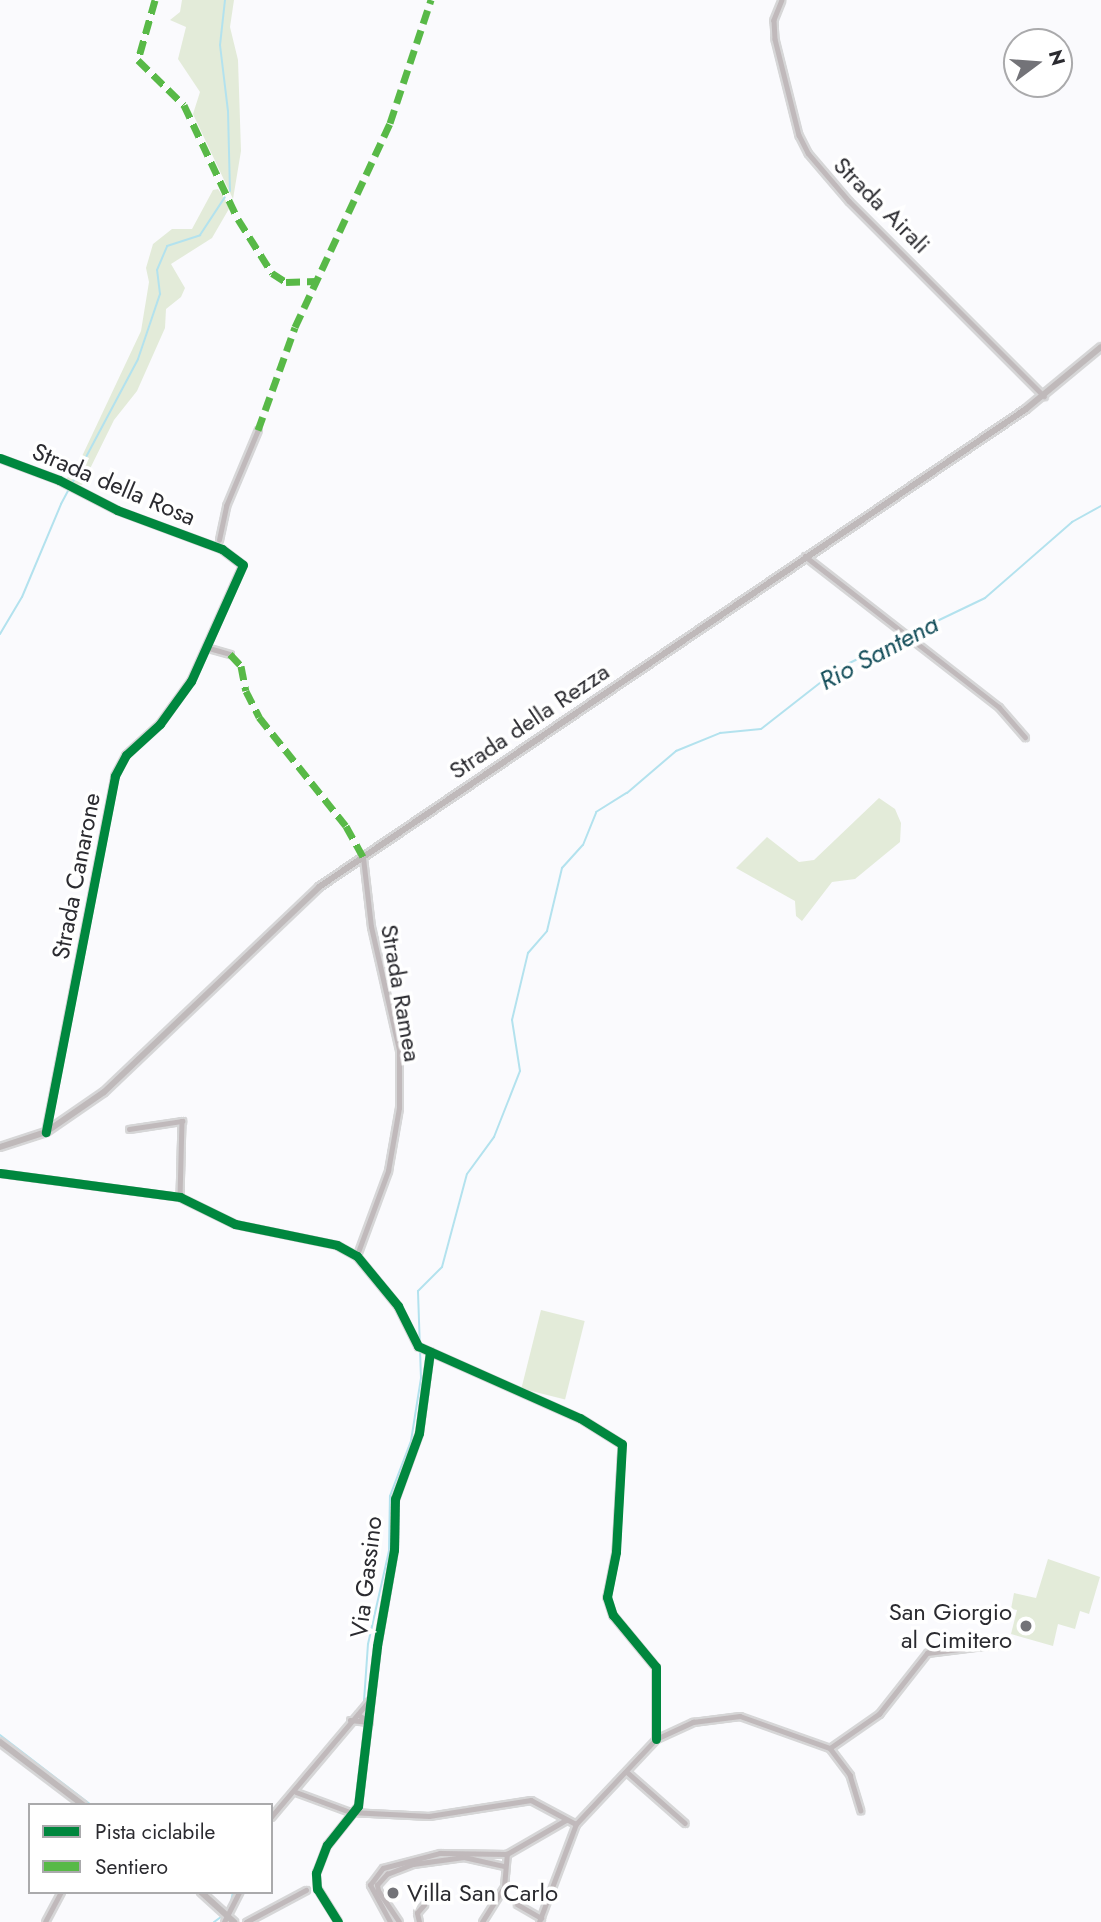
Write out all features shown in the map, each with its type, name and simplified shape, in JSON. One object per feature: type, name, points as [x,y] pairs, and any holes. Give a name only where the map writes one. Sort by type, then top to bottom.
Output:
[{"type":"main road","name":"Strada della Rezza","points":[[0,1147],[46,1132],[104,1092],[298,905],[362,857],[805,555],[1044,396],[1101,347]]},
{"type":"main road","points":[[0,1742],[80,1803]]},
{"type":"main road","points":[[203,1894],[232,1919]]},
{"type":"street","name":"Strada Airali","points":[[782,0],[774,20],[775,39],[799,135],[808,153],[849,201],[1044,396]]},
{"type":"street","points":[[222,549],[214,546],[219,540],[226,506],[258,430]]},
{"type":"street","name":"Strada della Rosa","points":[[0,458],[72,487],[117,510],[214,546]]},
{"type":"street","name":"Strada Canarone","points":[[46,1132],[115,776],[126,755],[160,724],[209,648],[243,565],[222,549],[219,540]]},
{"type":"street","points":[[805,555],[999,707],[1025,737]]},
{"type":"street","points":[[209,648],[230,654]]},
{"type":"street","name":"Strada Ramea","points":[[357,1256],[388,1171],[399,1108],[398,1050],[371,927],[362,857]]},
{"type":"street","points":[[128,1129],[182,1121],[180,1197]]},
{"type":"street","points":[[0,1173],[180,1197],[235,1224],[320,1240],[357,1256],[398,1306],[420,1347],[580,1418],[624,1447],[616,1552],[607,1597],[613,1615],[656,1667],[656,1739]]},
{"type":"street","name":"Via Gassino","points":[[356,1812],[394,1550],[395,1499],[419,1433],[430,1352]]},
{"type":"street","points":[[830,1748],[879,1714],[928,1653],[1006,1643]]},
{"type":"street","points":[[273,1815],[296,1792],[350,1720],[371,1697]]},
{"type":"street","points":[[357,1715],[363,1714],[369,1722]]},
{"type":"street","points":[[517,1904],[540,1920],[576,1824],[656,1739],[693,1722],[728,1715],[830,1748],[850,1774],[861,1810]]},
{"type":"street","points":[[350,1720],[369,1722]]},
{"type":"street","points":[[627,1772],[685,1823]]},
{"type":"street","points":[[296,1792],[356,1812],[445,1816],[521,1800],[540,1802],[576,1824]]},
{"type":"street","points":[[338,1922],[316,1887],[318,1860],[356,1812]]},
{"type":"street","points":[[390,1922],[370,1885],[383,1868],[440,1853],[507,1854],[566,1820]]},
{"type":"street","points":[[482,1922],[500,1895],[507,1854]]},
{"type":"street","points":[[400,1922],[378,1891],[377,1885],[387,1874],[413,1864],[464,1857],[504,1866]]},
{"type":"street","points":[[246,1922],[275,1903],[306,1891]]},
{"type":"street","points":[[45,1922],[60,1894]]},
{"type":"street","points":[[224,1922],[232,1919],[238,1894]]},
{"type":"street","points":[[419,1922],[417,1913],[424,1905]]},
{"type":"green space","points":[[182,0],[234,0],[230,27],[238,60],[241,151],[233,199],[193,114],[200,92],[178,59],[186,27],[170,20],[180,12]]},
{"type":"green space","points":[[218,189],[230,207],[212,238],[171,264],[185,288],[181,297],[166,309],[165,328],[137,391],[114,420],[82,485],[69,483],[66,479],[76,469],[141,331],[149,282],[146,268],[153,244],[172,229],[192,229],[213,190]]},
{"type":"green space","points":[[879,798],[895,809],[901,823],[900,842],[855,879],[832,882],[802,921],[796,916],[795,901],[736,868],[767,837],[799,862],[814,860]]},
{"type":"green space","points":[[541,1310],[585,1321],[565,1399],[521,1389]]},
{"type":"green space","points":[[1048,1559],[1100,1577],[1089,1614],[1080,1611],[1075,1629],[1058,1624],[1053,1646],[1011,1634],[1017,1610],[1011,1609],[1014,1593],[1036,1598]]},
{"type":"waterway","points":[[225,0],[220,45],[228,111],[230,191]]},
{"type":"waterway","points":[[0,634],[22,597],[61,504],[138,359],[160,294],[157,270],[167,246],[200,235],[225,197]]},
{"type":"waterway","name":"Rio Santena","points":[[364,1701],[368,1644],[389,1551],[390,1496],[411,1441],[421,1378],[418,1291],[442,1267],[467,1174],[494,1137],[520,1071],[512,1020],[528,953],[547,931],[562,868],[583,845],[596,812],[627,793],[676,751],[720,733],[761,729],[839,668],[985,598],[1072,522],[1101,506]]},
{"type":"waterway","points":[[0,1735],[88,1803]]},
{"type":"waterway","name":"Rio Santena","points":[[231,1902],[233,1894]]},
{"type":"waterway","name":"Rio Santena","points":[[214,1922],[221,1917]]},
{"type":"marked path","points":[[155,0],[138,60],[184,105],[238,219],[272,273],[286,282],[316,281]]},
{"type":"marked path","points":[[258,430],[295,327],[390,123],[431,0]]},
{"type":"marked path","points":[[230,654],[241,666],[246,691],[259,717],[346,826],[363,857]]},
{"type":"cycle path","points":[[0,458],[59,480],[117,510],[222,549],[243,565],[191,681],[160,724],[126,755],[115,776],[46,1132]]},
{"type":"cycle path","points":[[0,1173],[180,1197],[235,1224],[337,1245],[357,1256],[398,1306],[418,1346],[580,1418],[622,1444],[616,1552],[607,1597],[613,1615],[656,1667],[656,1739]]},
{"type":"cycle path","points":[[338,1922],[317,1889],[316,1873],[327,1845],[358,1806],[377,1646],[394,1550],[395,1499],[419,1433],[430,1352]]},
{"type":"place","name":"San Giorgio al Cimitero","points":[[1026,1626]]},
{"type":"place","name":"Villa San Carlo","points":[[393,1893]]}]
